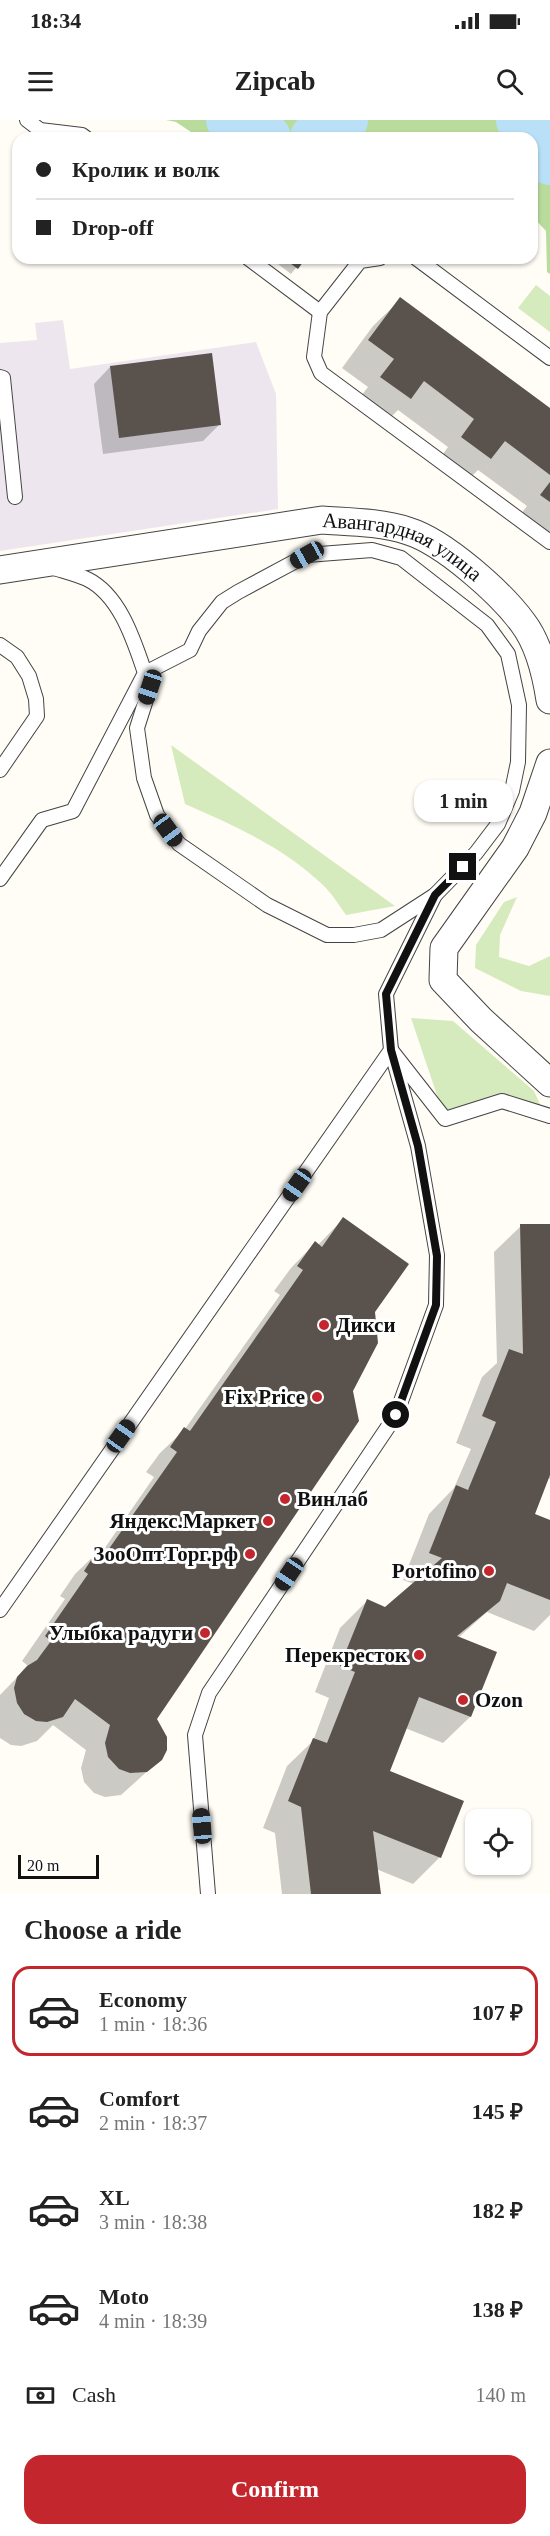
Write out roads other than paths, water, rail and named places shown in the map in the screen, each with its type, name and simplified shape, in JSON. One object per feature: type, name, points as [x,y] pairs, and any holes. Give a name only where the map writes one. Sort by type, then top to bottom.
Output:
[{"type":"street","name":"Авангардная улица","points":[[0,570],[322,520],[371,523],[410,532],[440,548],[488,585],[524,624],[545,671],[550,700]]},
{"type":"street","points":[[550,763],[533,813],[514,848],[444,948],[443,980],[481,1020],[550,1083]]},
{"type":"lane","points":[[27,120],[40,130],[56,132]]},
{"type":"lane","points":[[256,264],[320,312]]},
{"type":"lane","points":[[358,264],[320,312],[314,357],[321,373],[550,542]]},
{"type":"lane","points":[[424,264],[550,358]]},
{"type":"lane","points":[[0,377],[3,378],[15,497]]},
{"type":"lane","points":[[0,879],[42,820],[73,811],[145,673],[190,650],[199,631],[222,602],[307,555],[372,550],[401,558],[487,625],[508,654],[519,705],[518,762],[512,791],[498,824],[476,853],[435,895],[381,930],[354,935],[327,935],[267,905],[179,844],[158,814],[144,778],[137,728],[150,687],[145,673],[134,640],[107,595],[88,579],[41,563]]},
{"type":"lane","points":[[0,645],[17,657],[29,676],[36,699],[37,716],[0,770]]},
{"type":"lane","points":[[208,1894],[195,1735],[209,1693],[396,1415],[436,1305],[437,1256],[418,1146],[391,1050],[386,994],[435,895]]},
{"type":"lane","points":[[391,1050],[446,1119],[502,1101],[550,1116]]},
{"type":"lane","points":[[0,1610],[391,1050]]},
{"type":"waterway","points":[[231,120],[239,132]]},
{"type":"waterway","points":[[324,132],[343,120]]},
{"type":"waterway","points":[[521,120],[530,132]]},
{"type":"waterway","points":[[538,143],[550,160]]},
{"type":"place","name":"Дикси","points":[[324,1325]]},
{"type":"place","name":"Fix Price","points":[[317,1397]]},
{"type":"place","name":"Винлаб","points":[[285,1499]]},
{"type":"place","name":"Яндекс.Маркет","points":[[268,1521]]},
{"type":"place","name":"ЗооОптТорг.рф","points":[[250,1554]]},
{"type":"place","name":"Portofino","points":[[489,1571]]},
{"type":"place","name":"Улыбка радуги","points":[[205,1633]]},
{"type":"place","name":"Перекресток","points":[[419,1655]]},
{"type":"place","name":"Ozon","points":[[463,1700]]}]
